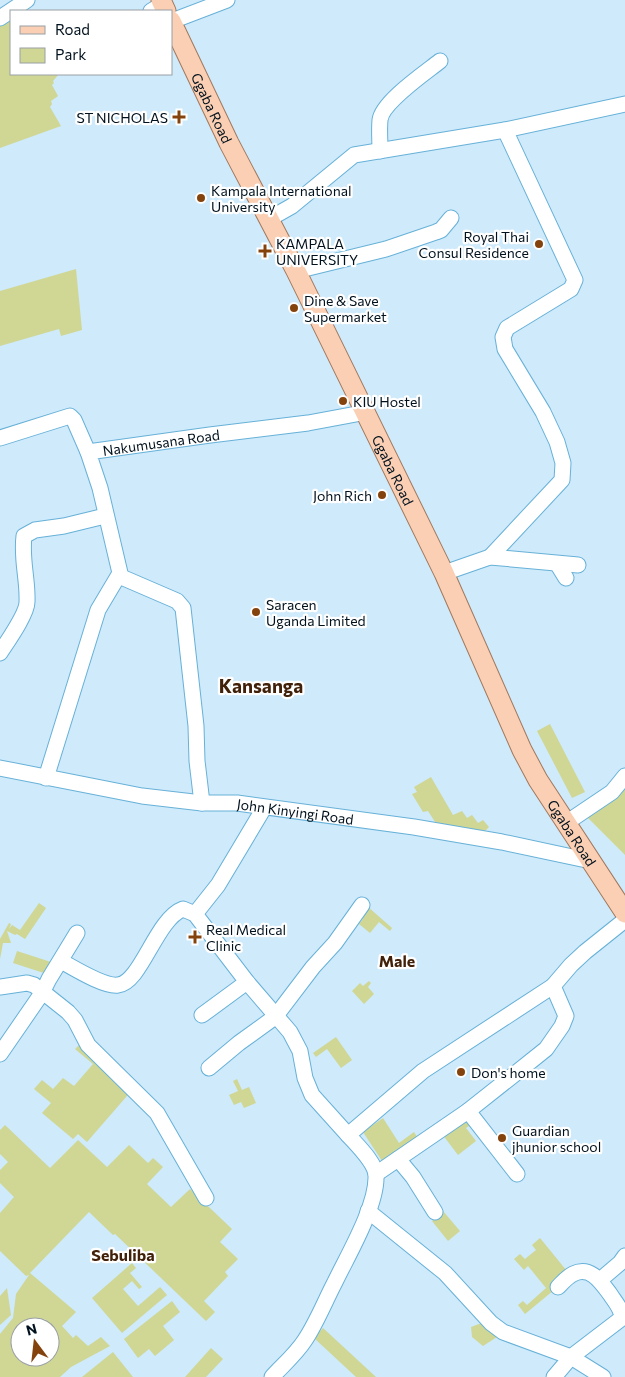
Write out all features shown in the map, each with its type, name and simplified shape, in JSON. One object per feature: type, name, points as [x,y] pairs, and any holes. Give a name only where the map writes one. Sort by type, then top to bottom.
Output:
[{"type":"main road","name":"Ggaba Road","points":[[172,28],[367,412],[444,572],[522,750],[538,780],[625,913]]},
{"type":"street","points":[[12,10],[27,0]]},
{"type":"street","points":[[172,10],[227,0]]},
{"type":"street","points":[[380,151],[380,119],[383,110],[391,101],[440,62]]},
{"type":"street","points":[[269,219],[292,206],[354,154],[505,130],[625,104]]},
{"type":"street","points":[[490,558],[562,480],[563,463],[557,442],[543,412],[505,349],[502,337],[507,328],[571,289],[575,280],[505,130]]},
{"type":"street","points":[[296,270],[386,249],[420,238],[441,230],[451,218]]},
{"type":"street","name":"Nakumusana Road","points":[[119,576],[120,573],[105,516],[100,488],[88,452],[308,423],[367,412]]},
{"type":"street","points":[[0,438],[70,416],[74,420],[88,452]]},
{"type":"street","points":[[0,653],[28,604],[22,552],[24,536],[35,530],[64,526],[105,516]]},
{"type":"street","points":[[444,572],[490,558],[578,565]]},
{"type":"street","points":[[558,564],[566,578]]},
{"type":"street","points":[[46,778],[98,610],[119,576],[177,601],[183,608],[202,803]]},
{"type":"street","name":"John Kinyingi Road","points":[[0,768],[142,796],[202,803],[237,803],[414,826],[591,861]]},
{"type":"street","points":[[566,823],[612,792],[625,776]]},
{"type":"street","points":[[195,914],[218,885],[264,808]]},
{"type":"street","points":[[209,1068],[275,1017],[362,905]]},
{"type":"street","points":[[61,961],[105,983],[118,985],[128,980],[165,923],[179,910],[195,914],[275,1017],[290,1032],[296,1044],[312,1095],[365,1154],[376,1174],[374,1193],[368,1211],[306,1340],[272,1377]]},
{"type":"street","points":[[348,1135],[423,1071],[553,986],[585,952],[625,920]]},
{"type":"street","points":[[0,1054],[42,993],[78,933]]},
{"type":"street","points":[[202,1015],[247,982]]},
{"type":"street","points":[[0,987],[27,983],[34,985],[75,1020],[88,1045],[157,1113],[206,1198]]},
{"type":"street","points":[[376,1174],[468,1111],[546,1049],[562,1026],[566,1016],[553,986]]},
{"type":"street","points":[[468,1111],[517,1174]]},
{"type":"street","points":[[398,1159],[413,1176],[436,1212]]},
{"type":"street","points":[[368,1211],[445,1273],[502,1332],[571,1357],[603,1377]]},
{"type":"street","points":[[600,1280],[620,1263],[625,1256]]},
{"type":"street","points":[[554,1377],[571,1357],[622,1318],[622,1311],[600,1280],[593,1274],[582,1272],[573,1274],[558,1287]]},
{"type":"green space","points":[[10,17],[10,75],[58,75],[52,85],[58,96],[51,101],[50,107],[61,126],[0,148],[0,23]]},
{"type":"green space","points":[[76,269],[82,330],[61,336],[59,329],[0,346],[0,291]]},
{"type":"green space","points":[[550,724],[585,792],[572,798],[537,731]]},
{"type":"green space","points":[[431,777],[453,815],[462,811],[467,818],[472,815],[478,823],[483,820],[489,827],[483,833],[437,825],[428,811],[423,812],[412,794],[417,792],[414,787]]},
{"type":"green space","points":[[625,780],[625,855],[587,817]]},
{"type":"green space","points":[[39,903],[46,908],[25,939],[7,931],[11,943],[3,943],[0,959],[0,939],[9,923],[11,924],[9,929],[12,925],[20,930]]},
{"type":"green space","points":[[367,906],[392,928],[390,931],[379,922],[370,933],[359,924],[363,919],[358,915]]},
{"type":"green space","points":[[17,951],[54,963],[50,975],[13,963]]},
{"type":"green space","points":[[369,981],[371,983],[368,987],[374,994],[364,1004],[352,991],[360,983],[363,986]]},
{"type":"green space","points":[[336,1037],[352,1060],[341,1068],[327,1049],[316,1057],[313,1053]]},
{"type":"green space","points":[[80,1044],[133,1089],[87,1142],[78,1134],[73,1139],[42,1113],[51,1103],[34,1089],[42,1080],[53,1089],[63,1078],[74,1086],[93,1064],[75,1049]]},
{"type":"green space","points":[[237,1079],[242,1090],[249,1087],[256,1103],[244,1108],[241,1102],[234,1105],[229,1095],[238,1091],[233,1081]]},
{"type":"green space","points":[[466,1116],[472,1124],[466,1128],[476,1141],[458,1155],[442,1134]]},
{"type":"green space","points":[[383,1118],[399,1143],[414,1132],[419,1140],[384,1164],[363,1132]]},
{"type":"green space","points":[[5,1125],[50,1168],[78,1140],[107,1167],[129,1145],[148,1163],[153,1158],[163,1167],[147,1184],[171,1207],[190,1189],[232,1229],[220,1242],[238,1259],[225,1272],[228,1276],[204,1301],[215,1312],[206,1321],[115,1234],[113,1235],[89,1212],[30,1273],[76,1312],[62,1326],[73,1338],[76,1335],[88,1346],[101,1337],[110,1346],[71,1367],[60,1377],[0,1377],[0,1334],[10,1322],[10,1367],[60,1367],[60,1317],[13,1317],[16,1294],[29,1275],[26,1276],[0,1251],[0,1213],[14,1197],[0,1183],[0,1170],[8,1162],[0,1154],[0,1130]]},
{"type":"green space","points":[[443,1211],[460,1231],[448,1241],[432,1221]]},
{"type":"green space","points":[[540,1238],[571,1276],[525,1314],[518,1305],[523,1301],[527,1305],[546,1288],[528,1266],[524,1270],[514,1259],[520,1254],[525,1259],[536,1250],[532,1245]]},
{"type":"green space","points":[[132,1263],[136,1268],[130,1273],[142,1287],[139,1289],[132,1281],[123,1289],[138,1306],[160,1287],[167,1295],[122,1333],[92,1298]]},
{"type":"green space","points":[[7,1288],[11,1315],[0,1325],[0,1296]]},
{"type":"green space","points":[[172,1301],[180,1312],[163,1326],[174,1340],[155,1356],[149,1349],[138,1358],[124,1339]]},
{"type":"green space","points":[[484,1322],[497,1337],[483,1346],[472,1337],[471,1327]]},
{"type":"green space","points":[[323,1328],[376,1377],[356,1377],[314,1338]]},
{"type":"green space","points":[[211,1348],[223,1359],[206,1377],[185,1377]]},
{"type":"green space","points":[[113,1352],[133,1377],[82,1377]]},
{"type":"place","name":"ST NICHOLAS","points":[[179,117]]},
{"type":"place","name":"Kampala International University","points":[[201,198]]},
{"type":"place","name":"Royal Thai Consul Residence","points":[[539,244]]},
{"type":"place","name":"KAMPALA UNIVERSITY","points":[[265,251]]},
{"type":"place","name":"Dine & Save Supermarket","points":[[294,308]]},
{"type":"place","name":"KIU Hostel","points":[[343,401]]},
{"type":"place","name":"John Rich","points":[[382,495]]},
{"type":"place","name":"Saracen Uganda Limited","points":[[256,612]]},
{"type":"place","name":"Real Medical Clinic","points":[[195,937]]},
{"type":"place","name":"Don's home","points":[[461,1072]]},
{"type":"place","name":"Guardian jhunior school","points":[[502,1138]]},
{"type":"district","name":"Kansanga","points":[[261,685]]},
{"type":"district","name":"Male","points":[[397,960]]},
{"type":"district","name":"Sebuliba","points":[[123,1254]]}]
